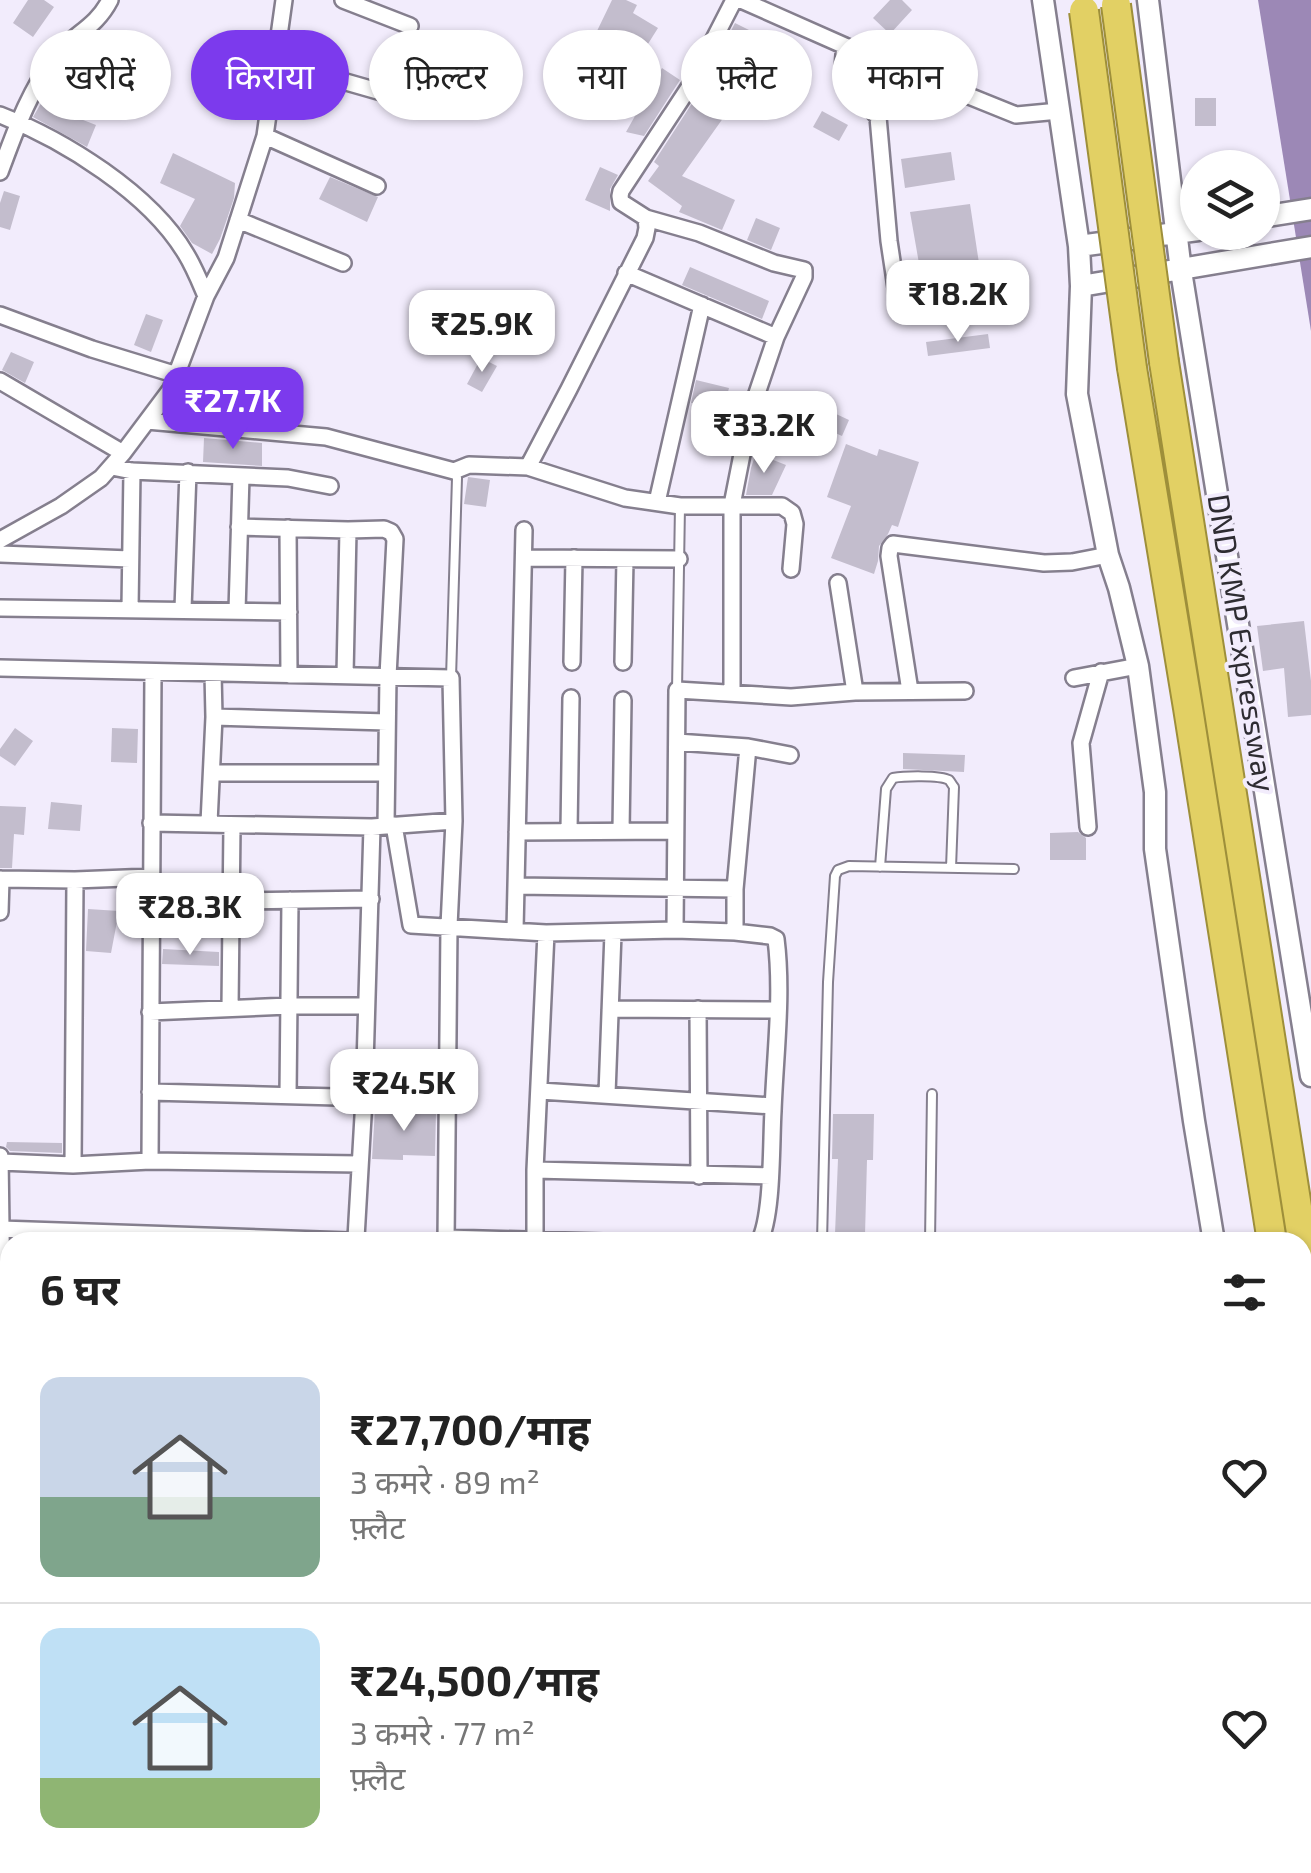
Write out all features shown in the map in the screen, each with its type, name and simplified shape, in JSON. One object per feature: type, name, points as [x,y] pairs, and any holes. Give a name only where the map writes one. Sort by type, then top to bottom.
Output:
[{"type":"highway","name":"DND KMP Expressway","points":[[1115,3],[1164,362],[1301,1232]]},
{"type":"highway","name":"DND KMP Expressway","points":[[1084,5],[1132,368],[1270,1232]]},
{"type":"street","points":[[0,172],[38,82],[71,40],[95,24],[110,0]]},
{"type":"street","points":[[280,30],[284,0]]},
{"type":"street","points":[[343,0],[410,26]]},
{"type":"street","points":[[732,694],[732,505],[746,432],[776,337],[804,278],[804,270],[646,218],[622,202],[620,196],[690,86],[737,0],[832,40]]},
{"type":"street","points":[[1043,0],[1079,246],[1077,394],[1108,555],[1138,666],[1155,792],[1155,849],[1212,1232]]},
{"type":"street","points":[[1148,0],[1181,271],[1311,1076]]},
{"type":"street","points":[[978,100],[1016,115],[1060,111]]},
{"type":"street","points":[[0,115],[87,159],[138,199],[180,244],[206,296]]},
{"type":"street","points":[[0,540],[101,478],[171,389],[206,296],[226,258],[267,120]]},
{"type":"street","points":[[879,120],[898,301]]},
{"type":"street","points":[[265,136],[377,186]]},
{"type":"street","points":[[1280,215],[1311,209]]},
{"type":"street","points":[[528,467],[645,238],[646,218]]},
{"type":"street","points":[[238,220],[343,263]]},
{"type":"street","points":[[1079,246],[1180,233]]},
{"type":"street","points":[[1081,286],[1311,247]]},
{"type":"street","points":[[626,273],[776,337]]},
{"type":"street","points":[[657,502],[702,306]]},
{"type":"street","points":[[0,315],[177,375]]},
{"type":"street","points":[[0,381],[123,453]]},
{"type":"street","points":[[147,421],[326,436],[454,470],[481,465],[528,467],[624,498],[680,506],[782,506],[792,512],[795,524],[791,569]]},
{"type":"street","points":[[112,467],[288,478],[330,486]]},
{"type":"street","points":[[130,609],[132,471]]},
{"type":"street","points":[[183,609],[188,472]]},
{"type":"street","points":[[237,610],[241,476]]},
{"type":"street","points":[[239,527],[384,529],[394,539],[384,825],[371,900],[358,1232]]},
{"type":"street","points":[[288,528],[289,675]]},
{"type":"street","points":[[345,675],[348,530]]},
{"type":"street","points":[[515,930],[524,530]]},
{"type":"street","points":[[910,691],[889,556],[894,544],[1044,563],[1108,555]]},
{"type":"street","points":[[0,554],[130,559]]},
{"type":"street","points":[[524,558],[679,559]]},
{"type":"street","points":[[572,662],[574,558]]},
{"type":"street","points":[[623,662],[625,559]]},
{"type":"street","points":[[838,583],[855,692]]},
{"type":"street","points":[[0,608],[289,612]]},
{"type":"street","points":[[1074,678],[1138,666]]},
{"type":"street","points":[[0,668],[451,678],[454,821],[446,1232]]},
{"type":"street","points":[[150,1161],[152,672]]},
{"type":"street","points":[[1088,827],[1081,743],[1101,672]]},
{"type":"street","points":[[208,824],[214,673]]},
{"type":"street","points":[[675,930],[677,690],[792,697],[965,691]]},
{"type":"street","points":[[569,832],[571,698]]},
{"type":"street","points":[[621,831],[623,700]]},
{"type":"street","points":[[214,717],[387,722]]},
{"type":"street","points":[[678,742],[790,754]]},
{"type":"street","points":[[736,932],[735,889],[748,748]]},
{"type":"street","points":[[212,773],[386,773]]},
{"type":"street","points":[[151,823],[384,825],[454,821]]},
{"type":"street","points":[[230,1008],[232,825]]},
{"type":"street","points":[[384,825],[411,925],[546,933],[736,932],[776,939],[778,1010],[763,1232]]},
{"type":"street","points":[[517,832],[674,831]]},
{"type":"street","points":[[0,912],[1,879],[151,877]]},
{"type":"street","points":[[74,1165],[75,880]]},
{"type":"street","points":[[516,886],[735,889]]},
{"type":"street","points":[[288,1095],[290,900]]},
{"type":"street","points":[[232,901],[371,900]]},
{"type":"street","points":[[535,1232],[546,933]]},
{"type":"street","points":[[607,1094],[614,933]]},
{"type":"street","points":[[150,1012],[366,1006]]},
{"type":"street","points":[[610,1009],[778,1010]]},
{"type":"street","points":[[698,1009],[699,1176]]},
{"type":"street","points":[[540,1091],[773,1106]]},
{"type":"street","points":[[150,1092],[447,1100]]},
{"type":"street","points":[[0,1152],[1,1229],[88,1232]]},
{"type":"street","points":[[1,1162],[359,1164]]},
{"type":"street","points":[[535,1170],[770,1176]]},
{"type":"lane","points":[[451,678],[454,470]]},
{"type":"lane","points":[[677,690],[680,506]]},
{"type":"lane","points":[[880,867],[886,789],[893,778],[901,776],[944,778],[954,788],[951,868]]},
{"type":"lane","points":[[822,1232],[828,982],[833,885],[838,870],[849,866],[1014,869]]},
{"type":"lane","points":[[930,1232],[932,1094]]},
{"type":"shaded area","points":[[1258,0],[1311,0],[1311,331]]},
{"type":"building","points":[[28,0],[44,0],[54,7],[38,30],[30,30],[30,35],[13,23]]},
{"type":"building","points":[[612,0],[637,5],[633,13],[658,28],[657,30],[597,30]]},
{"type":"building","points":[[890,0],[902,0],[912,10],[894,30],[886,30],[873,18]]},
{"type":"building","points":[[661,70],[680,80],[661,110]]},
{"type":"building","points":[[1195,98],[1216,98],[1216,126],[1195,126]]},
{"type":"building","points":[[822,111],[832,120],[848,125],[839,141],[813,127]]},
{"type":"building","points":[[38,120],[83,120],[96,125],[87,147]]},
{"type":"building","points":[[633,120],[654,120],[644,136],[626,132]]},
{"type":"building","points":[[681,120],[722,120],[682,176],[735,200],[722,230],[679,212],[682,206],[648,181],[659,166],[654,162]]},
{"type":"building","points":[[951,152],[955,180],[905,188],[901,159]]},
{"type":"building","points":[[173,153],[235,183],[234,198],[212,254],[192,243],[180,226],[195,199],[160,183]]},
{"type":"building","points":[[600,167],[618,175],[610,189],[610,211],[585,200]]},
{"type":"building","points":[[330,177],[378,197],[367,222],[319,199]]},
{"type":"building","points":[[4,191],[20,196],[10,230],[0,227]]},
{"type":"building","points":[[970,204],[982,283],[924,292],[910,212]]},
{"type":"building","points":[[756,218],[780,228],[771,250],[747,240]]},
{"type":"building","points":[[690,267],[769,301],[762,319],[682,285]]},
{"type":"building","points":[[146,314],[163,320],[151,352],[134,345]]},
{"type":"building","points":[[988,334],[990,348],[928,356],[926,342]]},
{"type":"building","points":[[11,352],[34,362],[25,383],[2,370]]},
{"type":"building","points":[[481,358],[497,366],[482,392],[467,384]]},
{"type":"building","points":[[696,380],[729,388],[723,411],[691,403]]},
{"type":"building","points":[[775,392],[849,420],[842,436],[806,420],[803,426],[767,410]]},
{"type":"building","points":[[204,438],[262,443],[262,466],[203,462]]},
{"type":"building","points":[[846,444],[877,456],[879,449],[919,462],[898,527],[892,525],[879,546],[874,574],[831,558],[851,506],[827,497]]},
{"type":"building","points":[[756,453],[786,465],[772,495],[746,495]]},
{"type":"building","points":[[468,477],[490,480],[486,507],[464,504]]},
{"type":"building","points":[[1304,621],[1311,715],[1288,717],[1284,668],[1263,671],[1257,626]]},
{"type":"building","points":[[15,728],[33,741],[15,766],[0,756],[0,749]]},
{"type":"building","points":[[112,728],[138,729],[137,763],[111,762]]},
{"type":"building","points":[[903,753],[965,755],[964,772],[903,769]]},
{"type":"building","points":[[51,802],[82,805],[80,831],[48,829]]},
{"type":"building","points":[[0,806],[26,807],[24,835],[14,834],[12,868],[0,868]]},
{"type":"building","points":[[1078,832],[1086,838],[1086,860],[1050,860],[1050,833]]},
{"type":"building","points":[[88,909],[119,911],[111,953],[86,951]]},
{"type":"building","points":[[163,949],[219,952],[219,966],[162,964]]},
{"type":"building","points":[[375,1109],[436,1111],[435,1156],[372,1159]]},
{"type":"building","points":[[833,1114],[874,1114],[873,1160],[867,1160],[865,1232],[835,1232],[838,1159],[832,1159]]},
{"type":"building","points":[[7,1142],[62,1143],[62,1153],[10,1151]]}]
